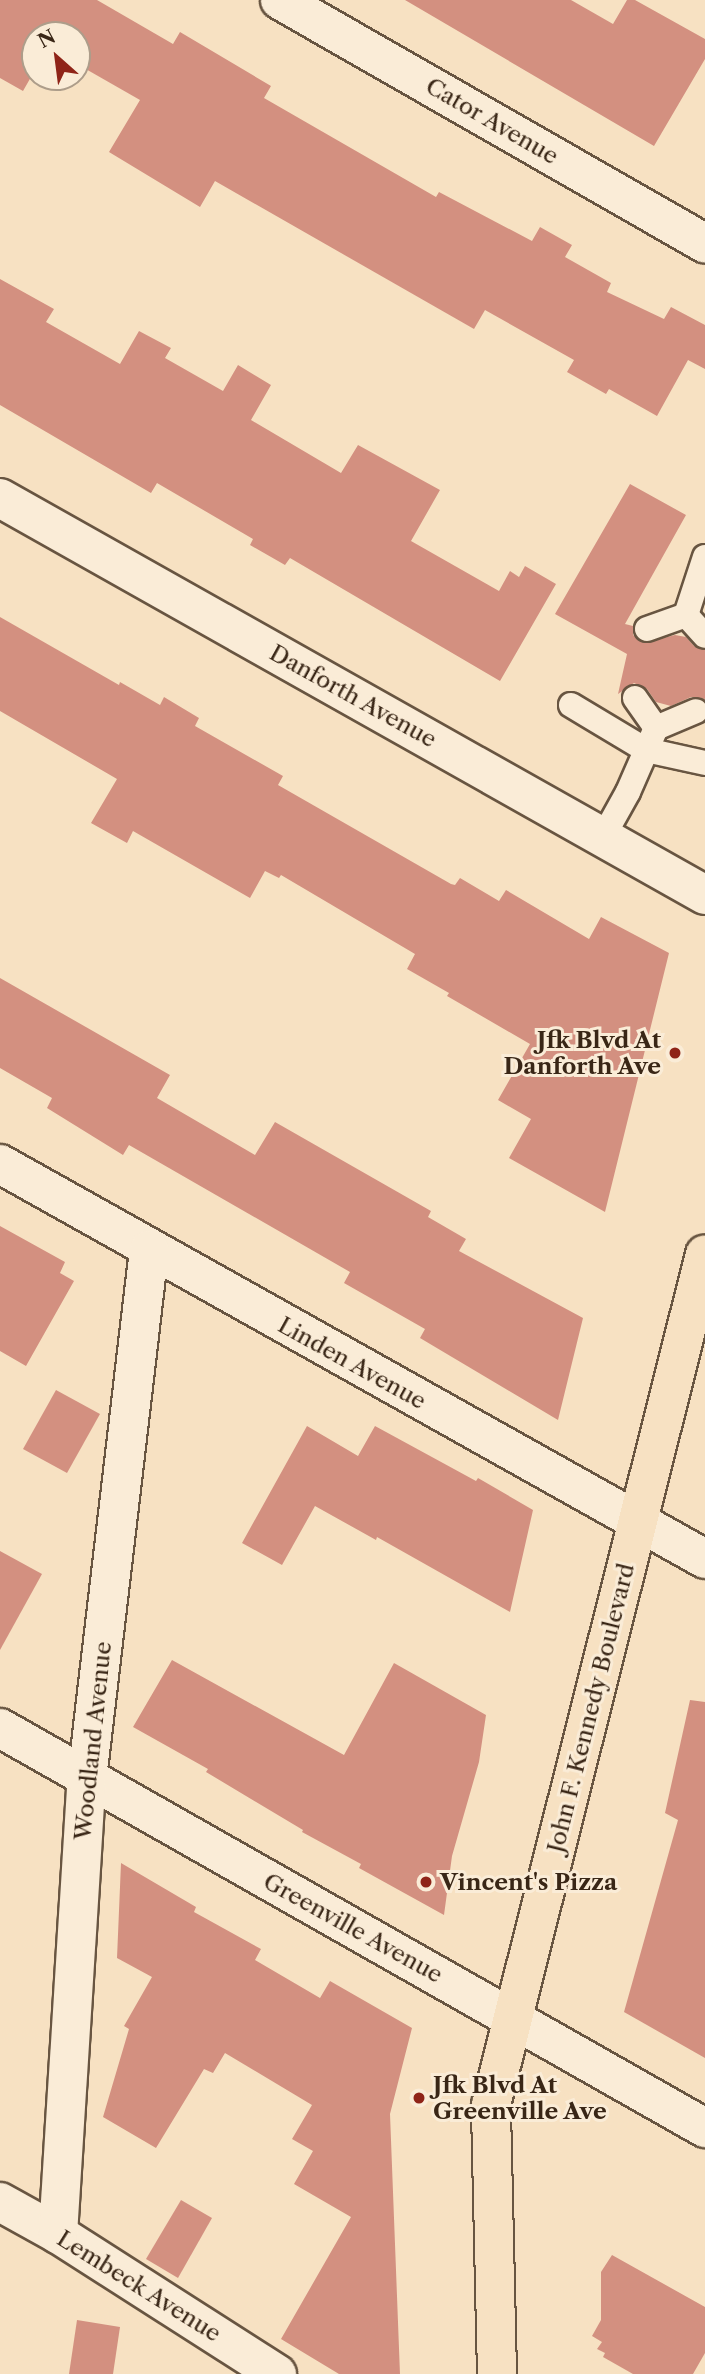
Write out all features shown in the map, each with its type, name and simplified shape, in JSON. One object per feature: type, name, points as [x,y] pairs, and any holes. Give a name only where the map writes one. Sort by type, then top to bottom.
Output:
[{"type":"main road","name":"John F. Kennedy Boulevard","points":[[497,2374],[491,2105],[705,1254]]},
{"type":"street","name":"Cator Avenue","points":[[280,0],[705,243]]},
{"type":"street","name":"Danforth Avenue","points":[[0,498],[705,895]]},
{"type":"street","name":"Linden Avenue","points":[[0,1164],[149,1250],[705,1559]]},
{"type":"street","name":"Woodland Avenue","points":[[58,2234],[86,1778],[149,1250]]},
{"type":"street","name":"Greenville Avenue","points":[[0,1728],[705,2128]]},
{"type":"street","name":"Lembeck Avenue","points":[[0,2202],[58,2234],[277,2374]]},
{"type":"lane","points":[[686,615],[705,556]]},
{"type":"lane","points":[[647,629],[686,615]]},
{"type":"lane","points":[[686,615],[705,636]]},
{"type":"lane","points":[[635,698],[651,739]]},
{"type":"lane","points":[[571,705],[705,763]]},
{"type":"lane","points":[[603,837],[651,739],[696,711]]},
{"type":"building","points":[[0,0],[97,0],[173,44],[180,32],[271,86],[264,98],[436,197],[439,192],[532,241],[540,227],[572,245],[565,257],[611,283],[607,292],[664,319],[671,307],[705,325],[705,369],[688,360],[657,416],[609,389],[606,394],[567,372],[574,360],[485,310],[474,329],[215,181],[200,207],[109,152],[140,100],[91,72],[91,21],[21,21],[21,90],[0,78]]},
{"type":"building","points":[[405,0],[571,0],[613,24],[627,0],[635,0],[705,39],[705,59],[654,146]]},
{"type":"building","points":[[0,279],[54,309],[46,322],[120,364],[139,331],[171,348],[165,358],[223,391],[238,365],[271,385],[251,420],[341,473],[358,445],[440,490],[411,541],[499,591],[510,571],[519,577],[525,566],[556,584],[500,681],[290,558],[285,565],[250,545],[253,539],[157,483],[151,493],[0,405]]},
{"type":"building","points":[[630,484],[686,515],[625,624],[633,626],[633,635],[644,643],[675,635],[686,637],[694,646],[705,650],[705,699],[691,697],[671,706],[656,702],[647,689],[634,683],[618,694],[627,654],[555,614]]},
{"type":"building","points":[[0,617],[119,685],[120,682],[160,705],[164,697],[199,718],[195,726],[283,776],[278,785],[451,884],[455,885],[460,878],[499,901],[506,890],[589,939],[601,917],[669,953],[605,1212],[509,1158],[531,1119],[498,1100],[530,1044],[447,996],[449,993],[407,969],[415,954],[281,875],[279,878],[265,871],[250,898],[133,831],[127,843],[91,823],[117,779],[0,711]]},
{"type":"building","points":[[0,978],[170,1075],[157,1098],[255,1155],[275,1122],[431,1211],[428,1217],[466,1239],[459,1251],[583,1318],[558,1420],[420,1338],[425,1329],[344,1283],[350,1272],[129,1145],[123,1155],[47,1108],[52,1098],[0,1068]]},
{"type":"building","points":[[0,1226],[65,1262],[60,1273],[74,1281],[26,1366],[0,1351]]},
{"type":"building","points":[[56,1390],[100,1414],[67,1473],[23,1449]]},
{"type":"building","points":[[307,1426],[358,1456],[375,1426],[476,1481],[478,1478],[533,1510],[510,1612],[377,1537],[376,1540],[315,1506],[282,1565],[242,1543]]},
{"type":"building","points":[[0,1551],[42,1574],[0,1650]]},
{"type":"building","points":[[172,1660],[344,1755],[394,1663],[486,1715],[479,1762],[452,1856],[444,1915],[359,1868],[361,1864],[302,1832],[303,1830],[206,1772],[208,1769],[133,1727]]},
{"type":"building","points":[[690,1700],[705,1702],[705,2058],[624,2012],[678,1820],[665,1813]]},
{"type":"building","points":[[121,1863],[196,1907],[194,1912],[261,1949],[255,1960],[320,1998],[330,1981],[412,2028],[390,2114],[400,2374],[339,2374],[281,2339],[351,2217],[294,2184],[313,2151],[292,2139],[312,2105],[225,2053],[213,2073],[204,2069],[156,2148],[103,2117],[129,2029],[124,2026],[152,1977],[117,1958]]},
{"type":"building","points":[[181,2200],[212,2218],[178,2278],[146,2259]]},
{"type":"building","points":[[612,2255],[705,2307],[705,2353],[693,2374],[633,2374],[603,2357],[605,2353],[597,2349],[602,2342],[592,2336],[601,2320],[601,2272]]},
{"type":"building","points":[[77,2320],[120,2327],[113,2374],[69,2374]]},
{"type":"place","name":"Jfk Blvd At Danforth Ave","points":[[675,1053]]},
{"type":"place","name":"Vincent's Pizza","points":[[426,1882]]},
{"type":"place","name":"Jfk Blvd At Greenville Ave","points":[[419,2098]]}]
